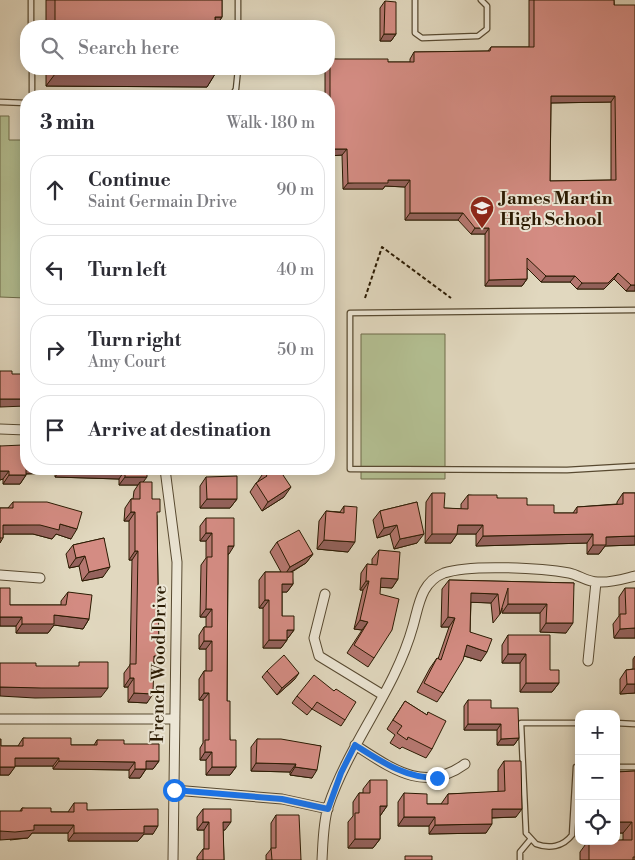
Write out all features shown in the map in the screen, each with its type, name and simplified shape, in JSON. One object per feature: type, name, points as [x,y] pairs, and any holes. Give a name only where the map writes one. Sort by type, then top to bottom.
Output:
[{"type":"street","points":[[0,429],[20,430]]},
{"type":"street","name":"French Wood Drive","points":[[166,475],[177,562],[173,860]]},
{"type":"street","points":[[322,860],[328,809],[341,773],[404,657],[421,594],[429,583],[444,574],[463,570],[540,569],[572,574],[596,582],[610,582],[635,576]]},
{"type":"street","points":[[0,575],[40,578]]},
{"type":"street","points":[[588,661],[596,582]]},
{"type":"street","points":[[325,594],[314,638],[319,656],[383,696]]},
{"type":"street","points":[[0,719],[175,719]]},
{"type":"street","points":[[355,745],[392,769],[421,778],[446,776],[465,764]]},
{"type":"street","points":[[174,790],[282,799],[328,809]]},
{"type":"lane","points":[[31,0],[31,20]]},
{"type":"lane","points":[[238,0],[238,20]]},
{"type":"lane","points":[[415,0],[415,33],[422,38],[478,36],[487,29],[487,6],[481,0]]},
{"type":"lane","points":[[32,75],[32,90]]},
{"type":"lane","points":[[235,90],[237,75]]},
{"type":"lane","points":[[0,102],[20,103]]},
{"type":"lane","points":[[635,310],[350,313],[350,469],[567,470],[635,466]]},
{"type":"lane","points":[[575,723],[521,723],[524,818],[526,833],[530,840],[541,846],[557,846],[567,841],[572,835],[575,784]]},
{"type":"lane","points":[[620,723],[635,724]]},
{"type":"lane","points":[[620,767],[635,767]]},
{"type":"lane","points":[[520,860],[520,852],[530,840]]},
{"type":"path","points":[[366,298],[382,247],[451,298]]},
{"type":"green space","points":[[0,116],[9,116],[9,140],[20,140],[20,298],[0,297]]},
{"type":"green space","points":[[361,334],[445,334],[445,479],[361,479]]},
{"type":"building","points":[[55,0],[222,0],[222,17],[215,17],[215,20],[55,20]]},
{"type":"building","name":"James Martin High School","points":[[534,0],[614,0],[614,5],[635,5],[635,285],[631,285],[618,273],[608,283],[582,283],[575,276],[546,276],[527,258],[527,279],[489,280],[489,228],[475,228],[463,213],[410,213],[410,180],[388,180],[388,183],[348,183],[347,149],[335,149],[335,90],[330,90],[330,75],[335,75],[335,59],[388,59],[388,62],[414,62],[414,52],[490,51],[491,47],[534,47]],"holes":[[[551,96],[615,96],[616,180],[550,181]]]},
{"type":"building","points":[[385,1],[396,2],[396,34],[384,34]]},
{"type":"building","points":[[0,371],[12,371],[12,374],[20,374],[20,399],[0,399]]},
{"type":"building","points":[[20,445],[20,475],[9,475],[9,471],[0,471],[0,446]]},
{"type":"building","points":[[125,475],[147,475],[147,477],[125,477]]},
{"type":"building","points":[[283,475],[291,487],[268,502],[256,483],[267,476]]},
{"type":"building","points":[[237,476],[237,499],[207,499],[206,477]]},
{"type":"building","points":[[140,482],[152,482],[152,499],[160,499],[160,512],[157,512],[159,656],[154,656],[153,694],[134,693],[134,678],[130,678],[130,664],[136,664],[138,551],[135,551],[135,512],[131,512],[131,499],[140,499]]},
{"type":"building","points":[[432,493],[445,493],[444,508],[468,509],[468,495],[497,495],[497,498],[527,498],[527,505],[554,505],[554,513],[577,513],[577,507],[623,504],[623,493],[635,493],[635,536],[606,537],[606,545],[593,545],[593,534],[483,536],[483,525],[458,525],[457,534],[432,534]]},
{"type":"building","points":[[13,502],[47,502],[82,512],[77,529],[60,524],[59,530],[40,525],[3,525],[3,538],[0,538],[0,508],[13,508]]},
{"type":"building","points":[[417,502],[424,534],[400,539],[397,525],[384,528],[380,511]]},
{"type":"building","points":[[344,506],[357,507],[355,542],[324,540],[326,511],[344,513]]},
{"type":"building","points":[[206,518],[234,518],[234,546],[228,546],[227,701],[230,701],[230,740],[236,740],[236,767],[212,767],[212,752],[205,752],[205,740],[209,740],[209,693],[204,693],[204,671],[212,671],[212,641],[204,641],[204,627],[212,627],[212,609],[206,609],[207,557],[212,557],[212,533],[206,533]]},
{"type":"building","points":[[299,530],[313,554],[290,567],[277,542]]},
{"type":"building","points":[[104,538],[110,567],[89,572],[85,556],[76,558],[73,545]]},
{"type":"building","points":[[379,550],[400,552],[398,579],[381,578],[380,594],[399,599],[392,630],[374,658],[354,645],[368,622],[360,620],[369,581],[366,581],[367,564],[377,565]]},
{"type":"building","points":[[265,572],[293,572],[293,584],[282,584],[282,616],[294,616],[294,630],[287,630],[287,640],[269,640],[269,600],[265,600]]},
{"type":"building","points":[[449,580],[574,583],[573,623],[546,623],[547,604],[508,604],[508,588],[500,614],[498,594],[471,593],[470,632],[492,639],[487,652],[467,645],[463,660],[443,693],[424,683],[437,658],[441,660],[455,618],[448,617]]},
{"type":"building","points":[[0,588],[10,588],[10,605],[66,605],[68,592],[92,595],[89,619],[54,615],[54,624],[22,624],[22,617],[0,617]]},
{"type":"building","points":[[625,588],[635,588],[635,628],[620,629],[620,614],[626,614]]},
{"type":"building","points":[[508,635],[550,635],[550,670],[559,670],[559,683],[526,683],[526,654],[508,654]]},
{"type":"building","points":[[284,655],[299,673],[282,688],[267,671]]},
{"type":"building","points":[[79,662],[108,662],[108,688],[0,687],[0,663],[36,663],[36,666],[79,666]]},
{"type":"building","points":[[635,669],[635,684],[627,684],[626,670]]},
{"type":"building","points":[[314,675],[334,691],[336,689],[356,702],[345,720],[317,702],[312,709],[297,696]]},
{"type":"building","points":[[468,700],[491,700],[491,708],[518,708],[519,738],[501,739],[501,724],[468,724]]},
{"type":"building","points":[[405,701],[427,715],[428,712],[446,721],[432,749],[408,737],[407,740],[397,733],[402,726],[393,720]]},
{"type":"building","points":[[23,738],[71,738],[71,745],[97,745],[97,740],[124,740],[124,744],[159,744],[159,761],[146,761],[146,769],[135,769],[135,762],[59,761],[59,758],[15,758],[15,767],[0,767],[0,739],[1,746],[23,746]]},
{"type":"building","points":[[257,739],[281,739],[321,746],[317,770],[295,767],[296,764],[256,763]]},
{"type":"building","points":[[504,761],[521,761],[522,809],[492,809],[492,824],[435,825],[435,817],[404,817],[404,793],[427,794],[427,804],[448,804],[448,794],[505,791]]},
{"type":"building","points":[[635,771],[635,857],[633,857],[633,860],[589,860],[589,845],[620,845],[620,840],[632,840],[632,822],[620,822],[620,772]]},
{"type":"building","points":[[370,780],[387,780],[387,806],[380,806],[380,839],[355,839],[355,813],[359,813],[359,793],[370,793]]},
{"type":"building","points":[[74,803],[87,803],[87,810],[158,809],[158,826],[144,826],[144,833],[74,833],[74,825],[34,825],[34,830],[0,831],[0,811],[22,811],[22,808],[51,808],[51,812],[74,812]]},
{"type":"building","points":[[203,809],[231,809],[231,822],[223,822],[224,860],[203,860],[203,849],[209,849],[209,822],[203,822]]},
{"type":"building","points":[[276,815],[299,815],[301,860],[272,860],[271,848],[276,848]]},
{"type":"building","points":[[405,856],[432,856],[432,860],[405,860]]},
{"type":"place","name":"James Martin High School","points":[[482,229]]},
{"type":"route","points":[[174,790],[282,799],[328,809],[341,773],[355,745],[392,769],[421,778],[437,778]]}]
